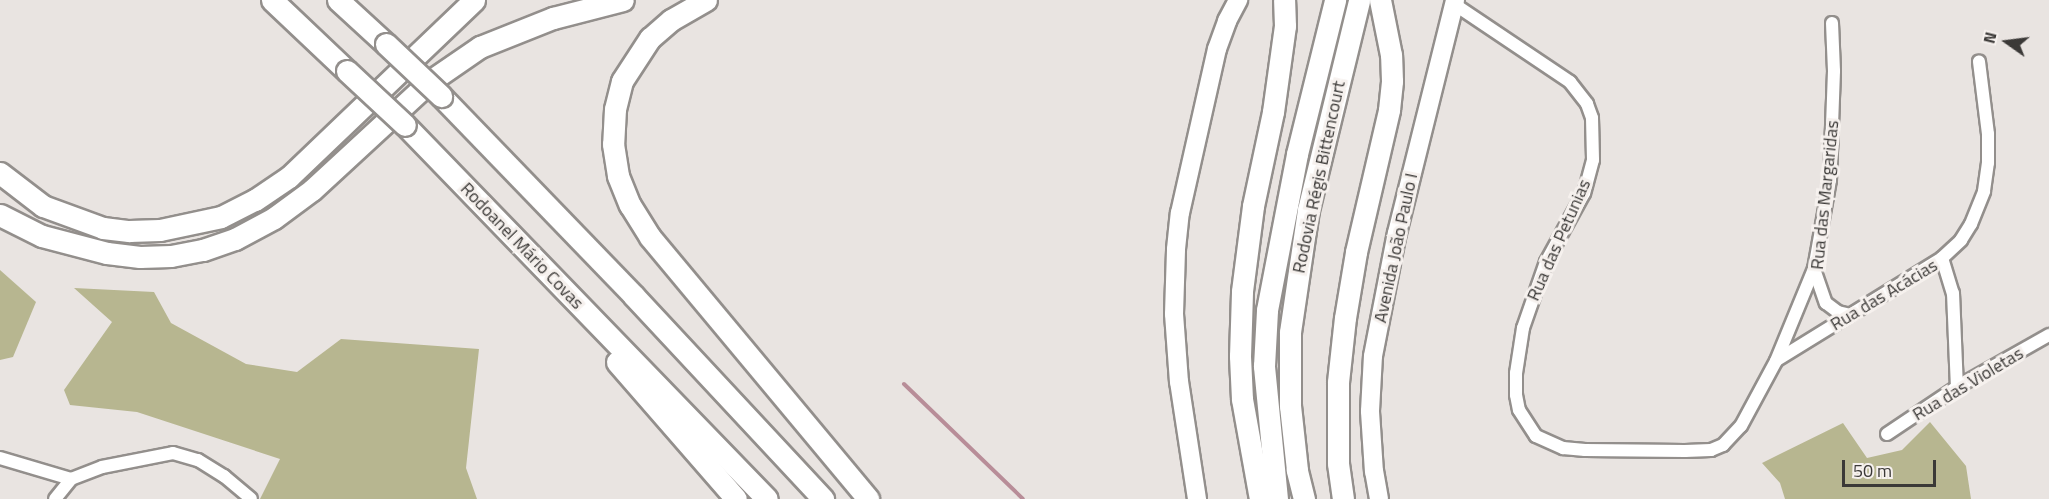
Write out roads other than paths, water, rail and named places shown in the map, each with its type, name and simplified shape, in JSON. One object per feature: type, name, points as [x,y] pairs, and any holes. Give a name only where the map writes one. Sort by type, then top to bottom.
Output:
[{"type":"highway","points":[[264,0],[303,29]]},
{"type":"highway","name":"Rodoanel Mário Covas","points":[[272,0],[405,125],[767,499]]},
{"type":"highway","points":[[338,0],[441,96],[633,295],[823,499]]},
{"type":"highway","points":[[0,173],[43,206],[103,228],[129,231],[160,230],[221,217],[255,200],[289,177],[474,0]]},
{"type":"highway","points":[[0,215],[42,236],[107,253],[140,257],[171,256],[203,250],[235,239],[274,218],[312,189],[429,82],[480,47],[554,18],[623,0]]},
{"type":"highway","points":[[706,0],[671,20],[650,38],[622,81],[615,109],[613,144],[618,176],[630,205],[650,237],[868,499]]},
{"type":"highway","points":[[1260,499],[1242,399],[1240,356],[1242,291],[1253,206],[1273,112],[1286,26],[1284,0]]},
{"type":"highway","name":"Rodovia Régis Bittencourt","points":[[1277,499],[1264,366],[1267,310],[1297,154],[1335,0]]},
{"type":"highway","name":"Rodovia Régis Bittencourt","points":[[1304,499],[1297,470],[1290,406],[1290,332],[1308,210],[1359,0]]},
{"type":"highway","points":[[1343,499],[1338,463],[1338,382],[1345,318],[1356,252],[1389,110],[1392,81],[1391,55],[1380,0]]},
{"type":"highway","points":[[532,257],[621,366],[736,499]]},
{"type":"main road","points":[[1197,499],[1179,382],[1174,314],[1176,249],[1180,213],[1217,49],[1227,21],[1238,0]]},
{"type":"main road","name":"Avenida João Paulo I","points":[[1379,499],[1374,472],[1370,411],[1374,356],[1397,233],[1454,2]]},
{"type":"street","name":"Rua das Petunias","points":[[1454,2],[1570,82],[1587,104],[1592,118],[1593,160],[1587,183],[1546,262],[1523,328],[1516,373],[1516,395],[1520,410],[1536,436],[1547,443],[1563,448],[1711,450],[1723,446],[1741,426],[1776,361],[1814,269]]},
{"type":"street","name":"Rua das Margaridas","points":[[1832,23],[1833,94],[1830,180],[1814,269],[1826,303],[1838,312],[1850,315]]},
{"type":"street","points":[[1942,258],[1961,240],[1971,224],[1984,191],[1988,163],[1988,134],[1979,62]]},
{"type":"street","name":"Rua das Acácias","points":[[1776,361],[1942,258],[1953,293],[1957,387]]},
{"type":"street","name":"Rua das Violetas","points":[[1887,434],[1957,387],[2049,335]]},
{"type":"street","points":[[55,499],[71,479],[102,467],[159,454],[186,455],[224,476],[251,499]]},
{"type":"street","points":[[0,458],[71,479]]},
{"type":"waterway","points":[[904,384],[1023,499]]}]
